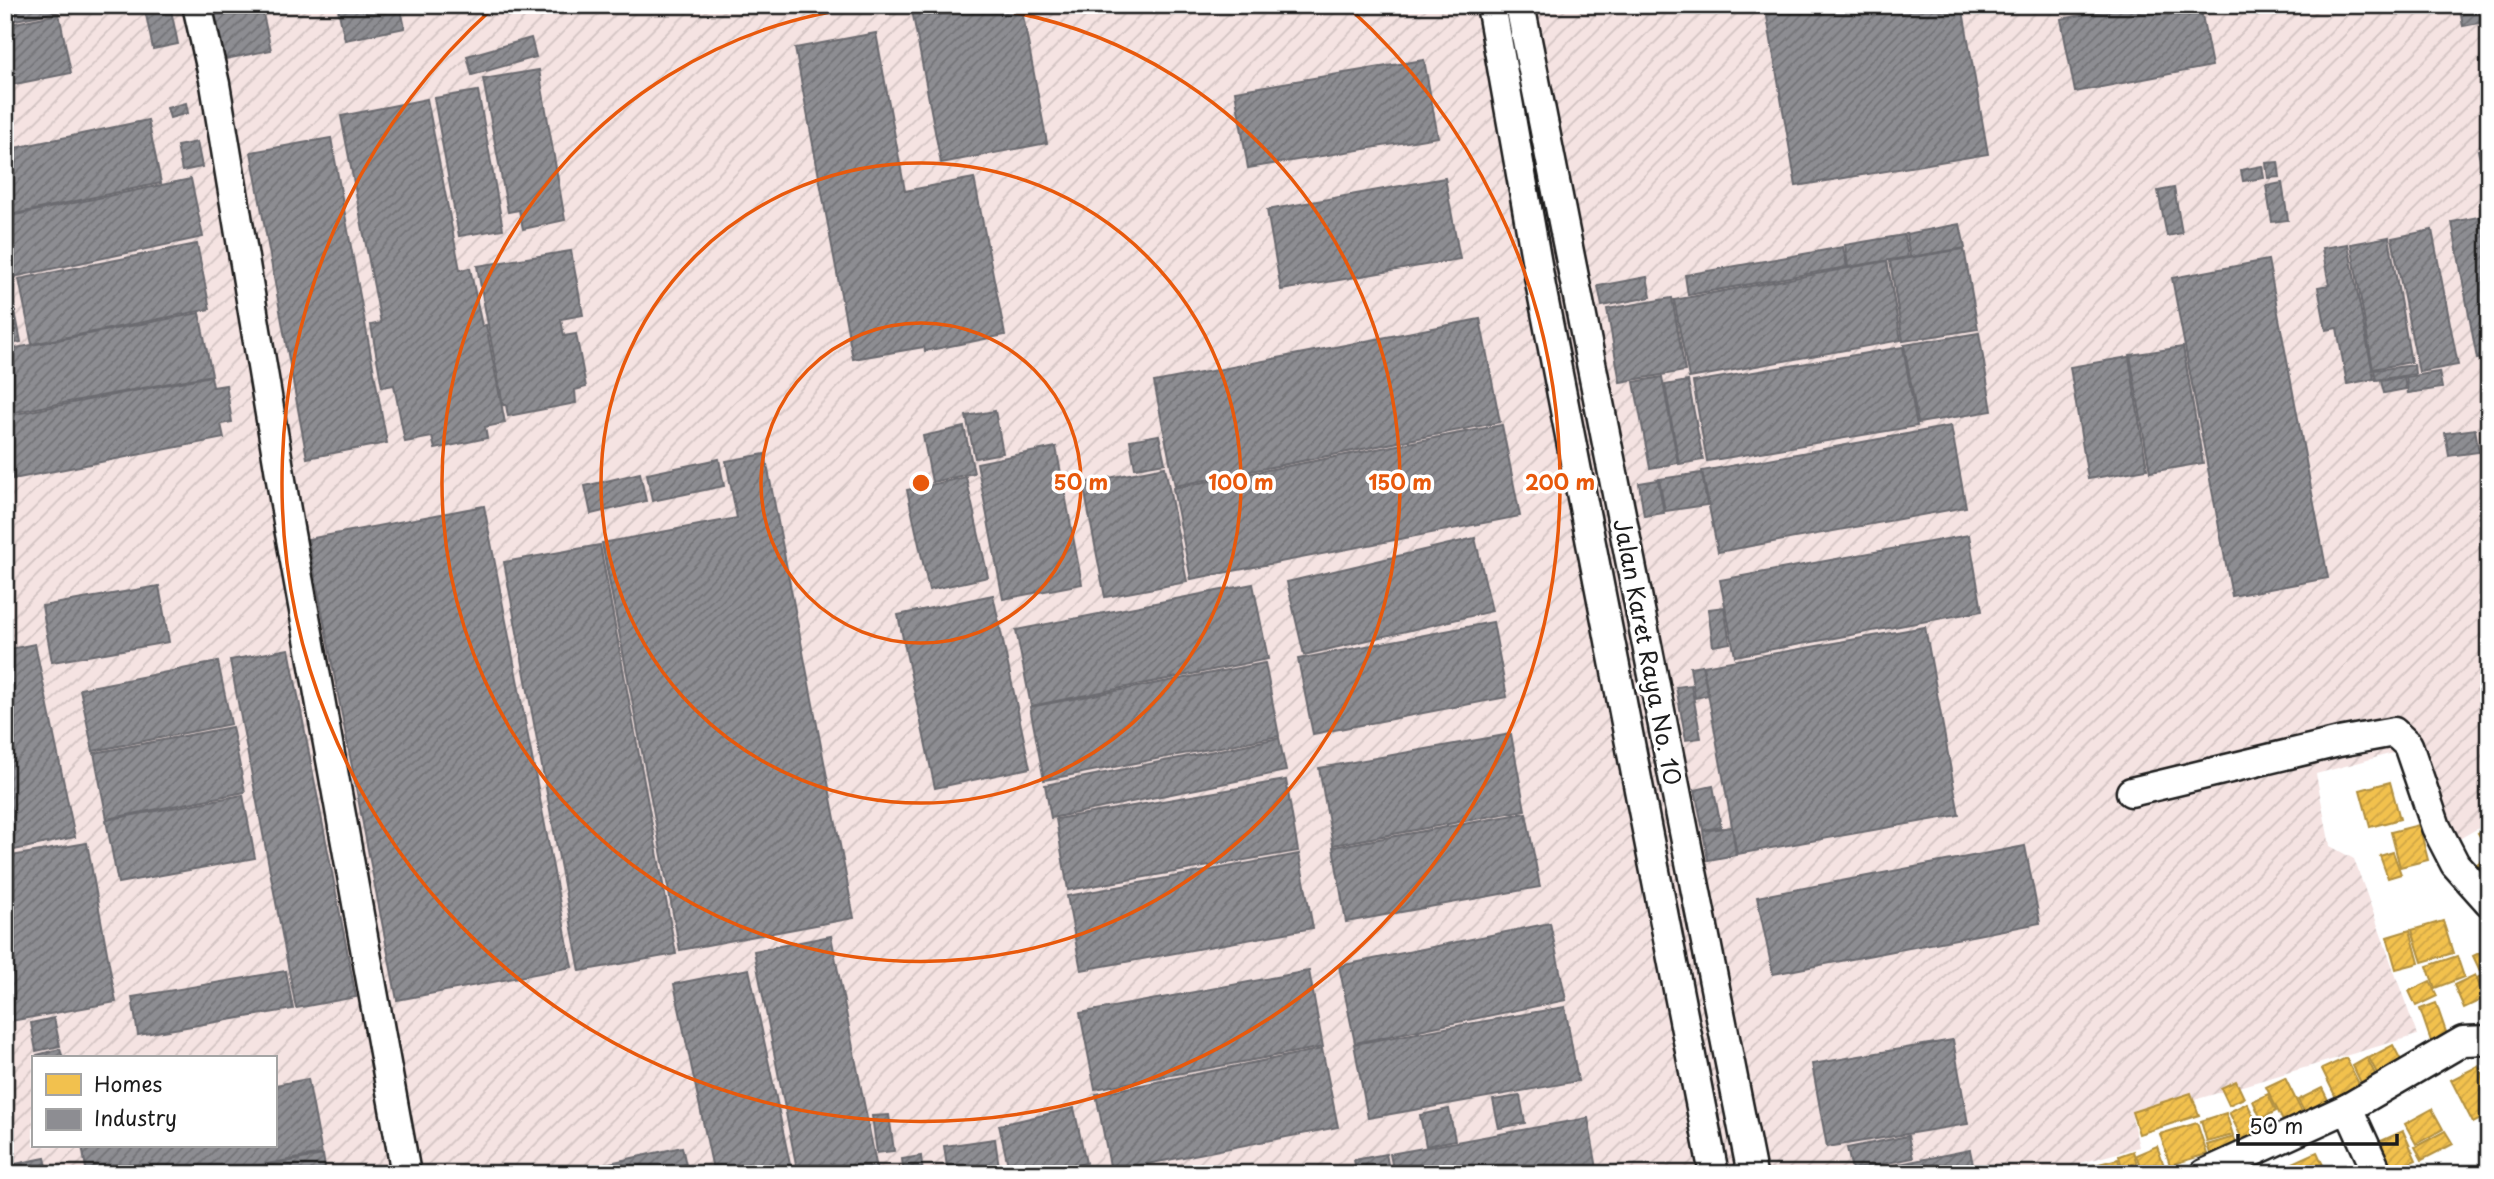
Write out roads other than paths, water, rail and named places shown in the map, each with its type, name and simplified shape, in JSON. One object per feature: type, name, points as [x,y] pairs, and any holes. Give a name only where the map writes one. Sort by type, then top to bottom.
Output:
[{"type":"street","points":[[197,5],[215,84],[289,528],[406,1174]]},
{"type":"street","name":"Jalan Karet Raya No. 10","points":[[1492,5],[1541,287],[1714,1174]]},
{"type":"street","name":"Jalan Karet Raya No. 10","points":[[1520,5],[1752,1174]]},
{"type":"street","points":[[2131,792],[2339,741],[2394,732],[2408,745],[2436,827],[2455,864],[2489,902]]},
{"type":"street","points":[[2204,1174],[2348,1108],[2438,1053],[2463,1041],[2489,1040]]},
{"type":"street","points":[[2348,1108],[2378,1174]]}]
